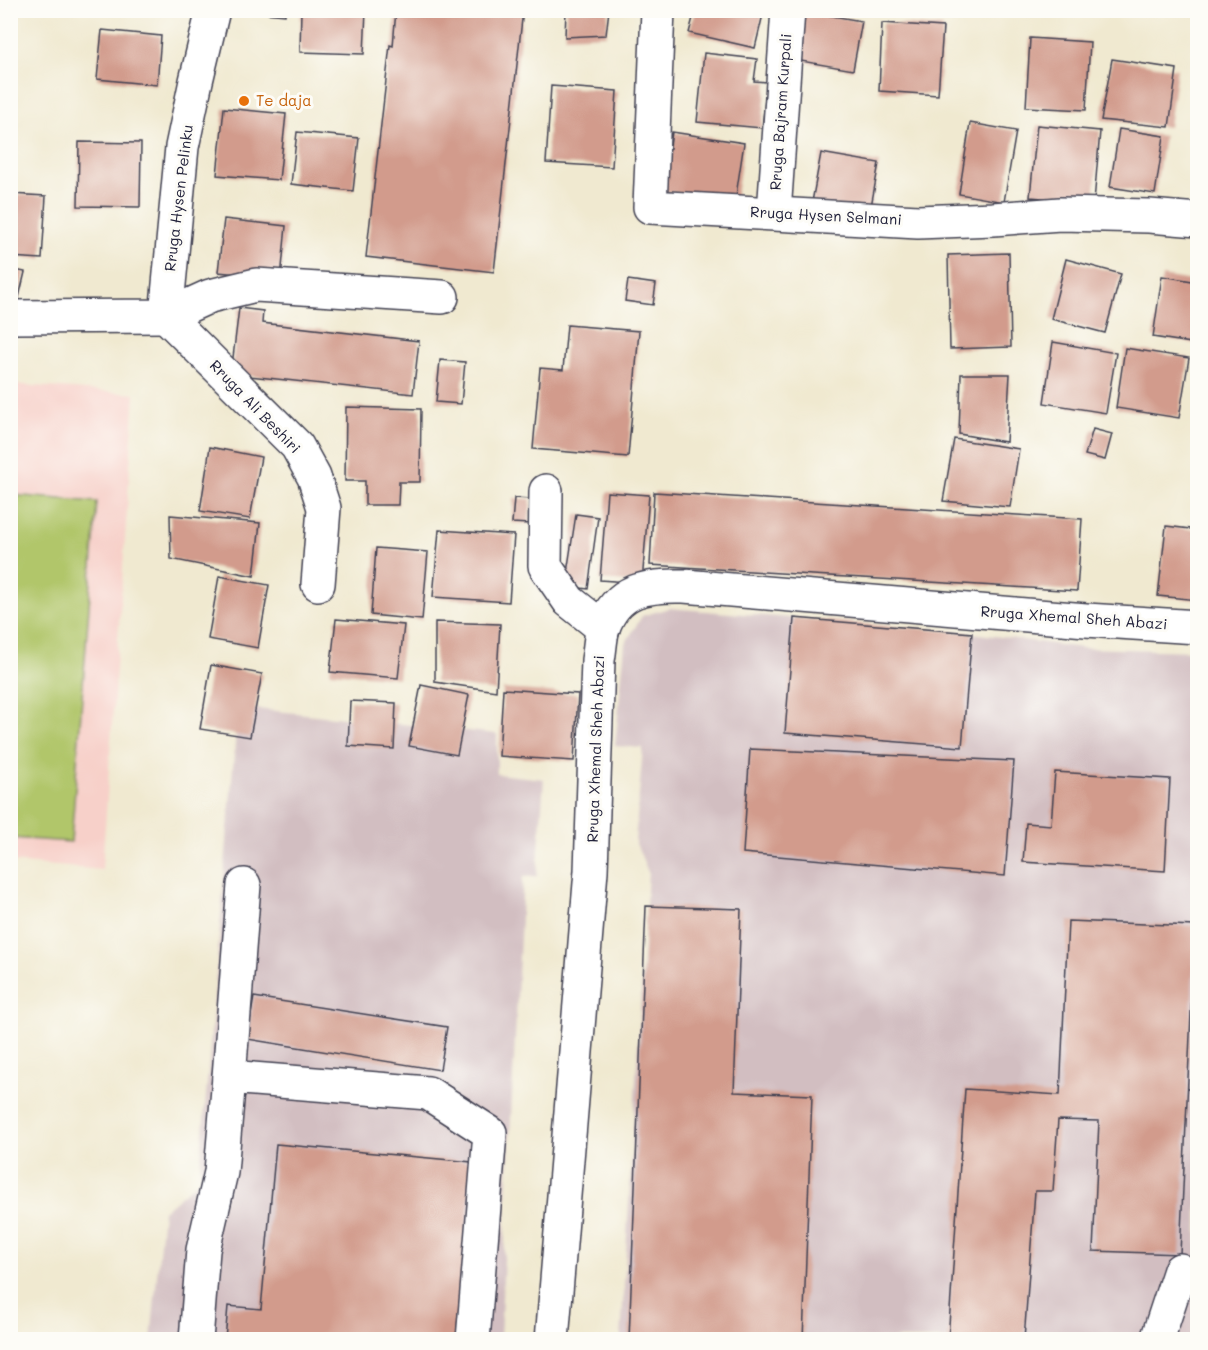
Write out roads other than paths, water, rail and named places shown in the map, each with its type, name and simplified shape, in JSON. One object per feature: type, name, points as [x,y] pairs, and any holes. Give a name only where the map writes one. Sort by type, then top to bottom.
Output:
[{"type":"street","name":"Rruga Hysen Pelinku","points":[[166,316],[182,147],[213,10]]},
{"type":"street","name":"Rruga Hysen Selmani","points":[[658,10],[650,207],[918,222],[1060,214],[1149,216],[1197,220]]},
{"type":"street","name":"Rruga Bajram Kurpali","points":[[774,213],[788,10]]},
{"type":"street","points":[[10,317],[166,316],[210,296],[256,285],[442,297]]},
{"type":"street","name":"Rruga Ali Beshiri","points":[[166,316],[297,446],[314,477],[324,508],[318,584]]},
{"type":"street","points":[[546,490],[545,566],[569,601],[603,628]]},
{"type":"street","name":"Rruga Xhemal Sheh Abazi","points":[[552,1340],[591,871],[598,660],[603,628],[614,608],[630,594],[656,585],[1197,627]]},
{"type":"street","points":[[196,1340],[203,1250],[221,1172],[244,885]]},
{"type":"street","points":[[229,1077],[428,1093],[490,1133],[473,1340]]},
{"type":"street","points":[[1157,1340],[1180,1270]]},
{"type":"place","name":"Te daja","points":[[244,101]]}]
